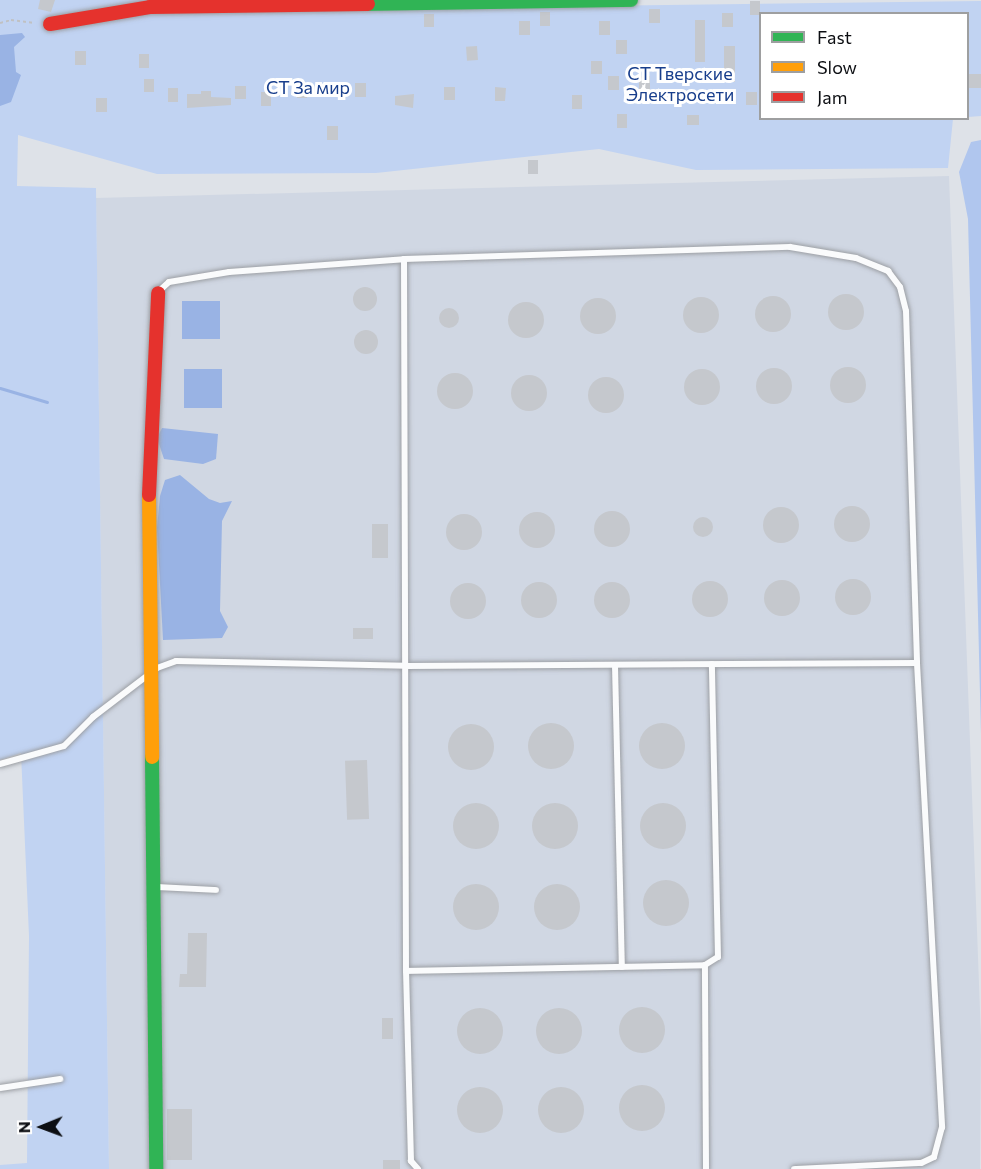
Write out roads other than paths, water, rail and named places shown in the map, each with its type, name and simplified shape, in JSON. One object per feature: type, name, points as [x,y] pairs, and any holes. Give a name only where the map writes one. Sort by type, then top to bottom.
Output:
[{"type":"street","points":[[50,24],[150,7],[390,1],[631,0]]},
{"type":"street","points":[[156,1169],[148,450],[158,293]]},
{"type":"lane","points":[[158,293],[161,285],[169,282],[229,272],[404,259],[790,248],[856,258],[888,271],[900,287],[906,311],[917,663],[940,1144],[934,1157],[921,1163],[794,1169]]},
{"type":"lane","points":[[404,259],[406,971],[411,1161],[417,1169]]},
{"type":"lane","points":[[0,764],[64,746],[93,717],[149,674],[176,661],[406,666],[917,663]]},
{"type":"lane","points":[[406,971],[705,965],[718,957],[712,664]]},
{"type":"lane","points":[[615,665],[622,967]]},
{"type":"lane","points":[[152,887],[216,890]]},
{"type":"lane","points":[[705,965],[706,1169]]},
{"type":"lane","points":[[0,1088],[60,1079]]},
{"type":"waterway","points":[[0,388],[47,402]]},
{"type":"park label","name":"СТ Тверские Электросети","points":[[680,84]]},
{"type":"park label","name":"СТ За мир","points":[[308,87]]}]
